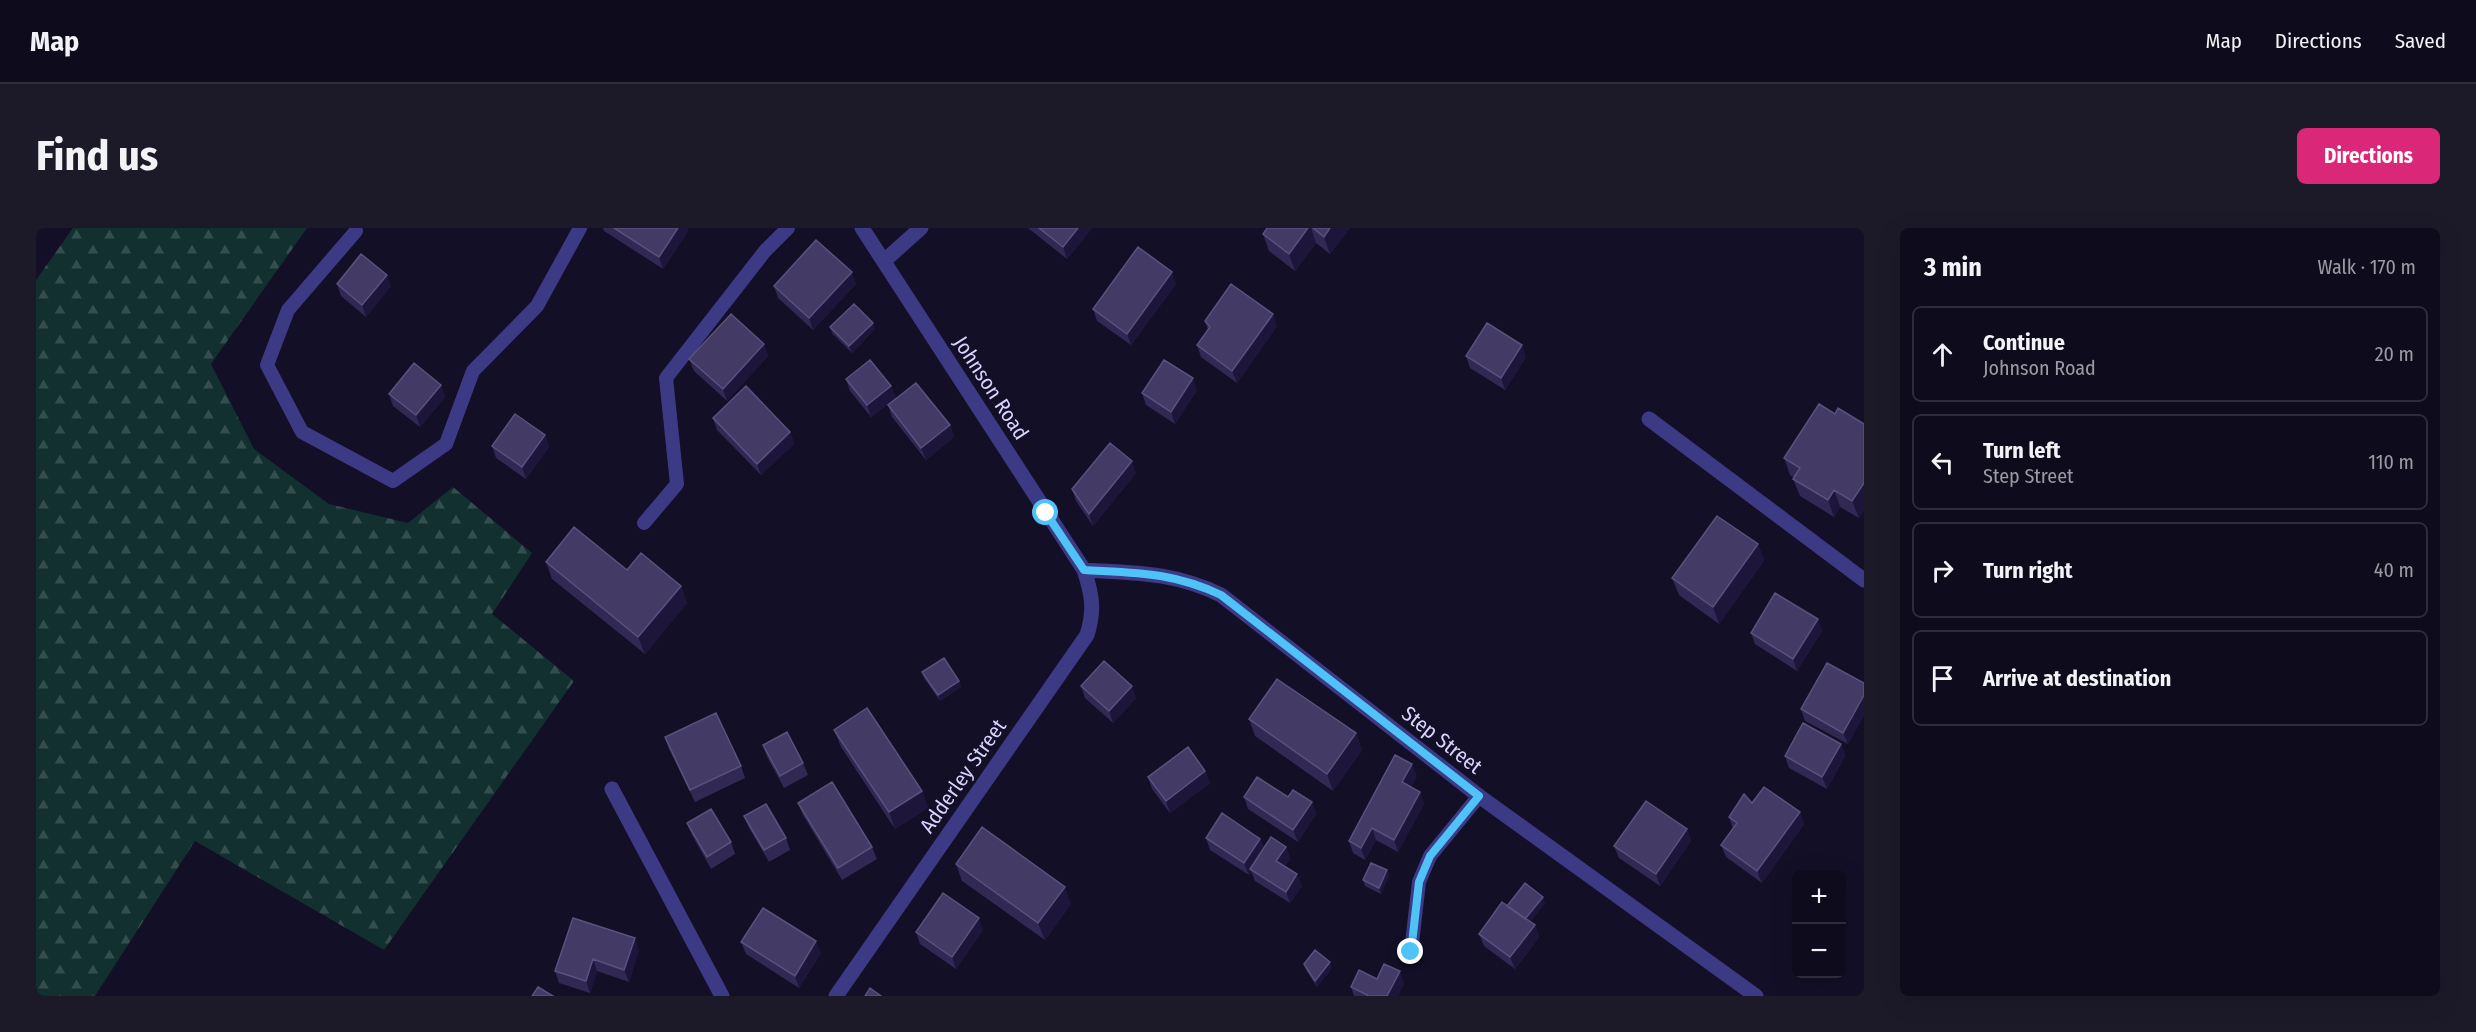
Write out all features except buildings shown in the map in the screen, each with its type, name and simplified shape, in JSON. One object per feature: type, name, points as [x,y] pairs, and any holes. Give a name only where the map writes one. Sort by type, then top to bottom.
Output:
[{"type":"street","name":"Johnson Road","points":[[862,228],[1084,570]]},
{"type":"street","points":[[884,261],[921,228]]},
{"type":"street","points":[[1650,419],[1864,580]]},
{"type":"street","name":"Step Street","points":[[1084,570],[1167,575],[1197,584],[1221,595],[1479,796],[1756,996]]},
{"type":"street","name":"Adderley Street","points":[[836,996],[1087,635],[1093,616],[1093,597],[1084,570]]},
{"type":"street","points":[[612,789],[722,996]]},
{"type":"lane","points":[[356,231],[288,310],[267,364],[302,432],[393,481],[447,444],[472,371],[537,306],[580,228]]},
{"type":"lane","points":[[644,523],[677,484],[666,378],[765,251],[788,228]]},
{"type":"lane","points":[[1411,952],[1419,882],[1430,856],[1479,796]]},
{"type":"green space","points":[[73,228],[307,228],[211,364],[254,449],[329,504],[408,523],[453,487],[532,553],[492,614],[574,681],[384,950],[195,841],[95,996],[36,996],[36,280]]},
{"type":"route","points":[[1046,513],[1084,570],[1167,575],[1197,584],[1221,595],[1479,796],[1430,856],[1419,882],[1411,952]]}]
